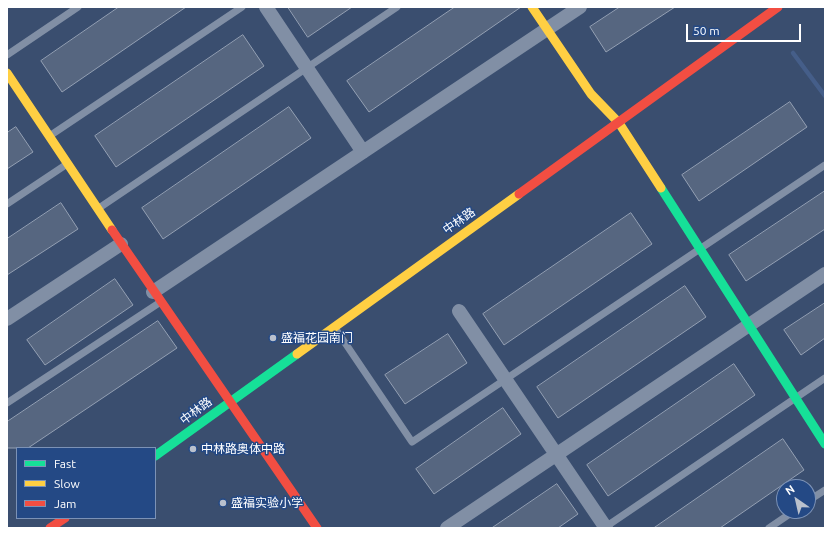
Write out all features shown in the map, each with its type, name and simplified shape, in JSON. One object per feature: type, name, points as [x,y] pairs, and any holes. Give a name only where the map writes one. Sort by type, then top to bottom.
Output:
[{"type":"street","points":[[266,7],[363,152]]},
{"type":"street","points":[[532,7],[591,94],[619,123],[825,444]]},
{"type":"street","points":[[157,297],[363,152],[580,7]]},
{"type":"street","name":"中林路","points":[[156,455],[778,7]]},
{"type":"street","points":[[7,73],[157,297],[317,528]]},
{"type":"street","points":[[7,319],[121,244]]},
{"type":"street","points":[[447,528],[825,274]]},
{"type":"street","points":[[459,311],[605,528]]},
{"type":"street","points":[[50,528],[63,519]]},
{"type":"lane","points":[[7,55],[78,7]]},
{"type":"lane","points":[[49,136],[242,7]]},
{"type":"lane","points":[[98,209],[397,7]]},
{"type":"lane","points":[[7,92],[16,86]]},
{"type":"lane","points":[[7,204],[67,163]]},
{"type":"lane","points":[[334,326],[412,442],[825,165]]},
{"type":"lane","points":[[7,403],[157,297]]},
{"type":"lane","points":[[605,528],[825,378]]},
{"type":"lane","points":[[816,496],[825,490]]},
{"type":"lane","points":[[769,528],[782,519]]},
{"type":"building","points":[[119,7],[186,7],[62,92],[41,61]]},
{"type":"building","points":[[288,7],[352,7],[308,37]]},
{"type":"building","points":[[455,7],[521,7],[369,112],[347,81]]},
{"type":"building","points":[[620,7],[675,7],[606,52],[590,27]]},
{"type":"building","points":[[243,35],[264,66],[116,167],[95,136]]},
{"type":"building","points":[[790,102],[807,127],[699,201],[682,175]]},
{"type":"building","points":[[289,107],[311,138],[163,239],[142,208]]},
{"type":"building","points":[[16,127],[33,152],[7,169],[7,133]]},
{"type":"building","points":[[825,191],[825,229],[746,281],[729,255]]},
{"type":"building","points":[[61,203],[78,229],[7,275],[7,239]]},
{"type":"building","points":[[631,213],[652,244],[504,345],[483,314]]},
{"type":"building","points":[[115,279],[133,305],[45,365],[27,340]]},
{"type":"building","points":[[685,286],[706,317],[558,418],[537,387]]},
{"type":"building","points":[[825,303],[825,338],[801,355],[784,330]]},
{"type":"building","points":[[158,321],[177,348],[29,447],[7,448],[7,422]]},
{"type":"building","points":[[448,334],[467,363],[405,404],[385,375]]},
{"type":"building","points":[[734,364],[755,395],[608,496],[587,465]]},
{"type":"building","points":[[503,408],[521,434],[434,494],[416,469]]},
{"type":"building","points":[[783,439],[804,470],[791,479],[776,479],[776,489],[720,528],[654,528]]},
{"type":"building","points":[[557,484],[578,514],[558,528],[492,528]]},
{"type":"waterway","points":[[793,53],[825,96]]},
{"type":"traffic: fast","points":[[661,188],[825,444]]},
{"type":"traffic: fast","points":[[156,455],[297,354]]},
{"type":"traffic: slow","points":[[532,7],[591,94],[619,123],[661,188]]},
{"type":"traffic: slow","points":[[7,73],[112,230]]},
{"type":"traffic: slow","points":[[297,354],[519,194]]},
{"type":"traffic: jam","points":[[519,194],[778,7]]},
{"type":"traffic: jam","points":[[112,230],[317,528]]},
{"type":"traffic: jam","points":[[50,528],[64,519]]},
{"type":"place","name":"盛福花园南门","points":[[273,338]]},
{"type":"place","name":"中林路奥体中路","points":[[193,449]]},
{"type":"place","name":"盛福实验小学","points":[[223,503]]}]
